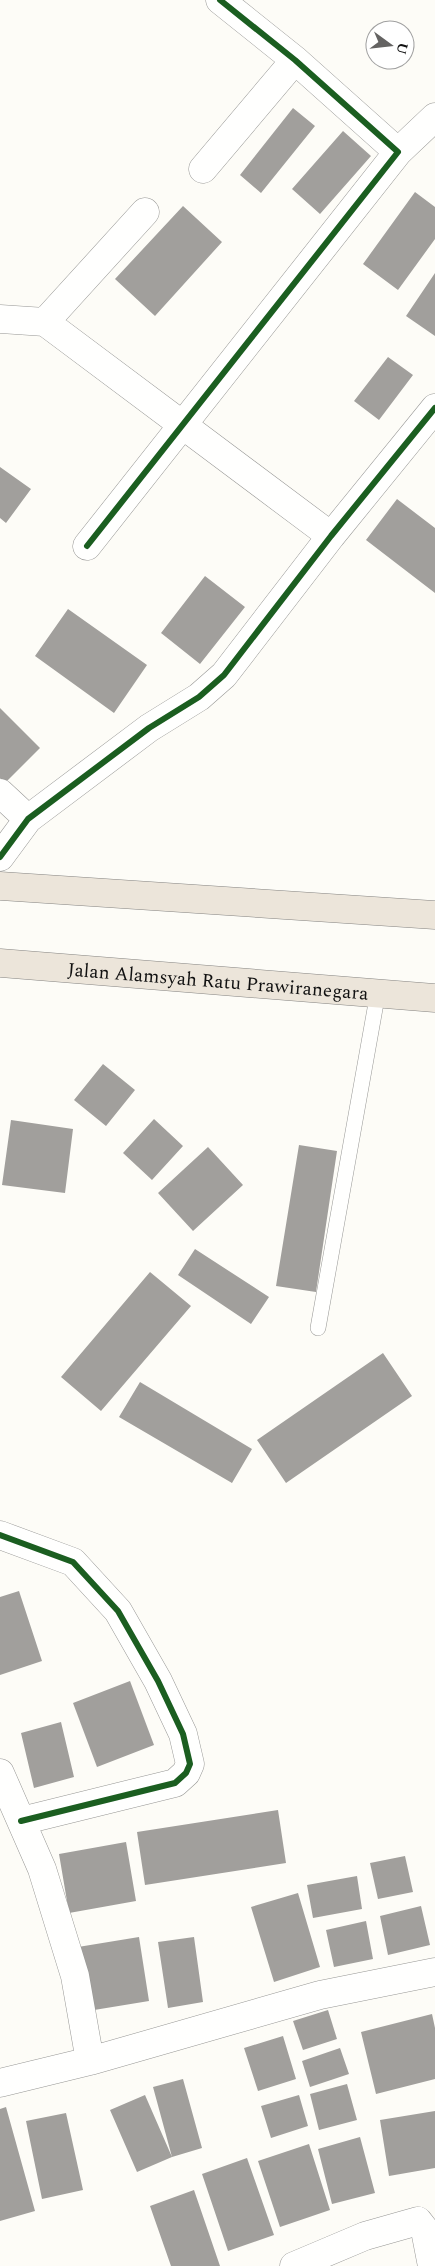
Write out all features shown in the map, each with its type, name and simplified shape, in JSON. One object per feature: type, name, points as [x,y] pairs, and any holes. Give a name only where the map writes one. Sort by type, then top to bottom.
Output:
[{"type":"highway","points":[[0,886],[435,915]]},
{"type":"highway","name":"Jalan Alamsyah Ratu Prawiranegara","points":[[0,963],[435,998]]},
{"type":"street","points":[[220,0],[295,60],[398,152]]},
{"type":"street","points":[[203,169],[295,60]]},
{"type":"street","points":[[88,546],[398,152],[435,117]]},
{"type":"street","points":[[45,322],[145,212]]},
{"type":"street","points":[[0,319],[45,322],[332,536]]},
{"type":"street","points":[[0,857],[28,819],[149,728],[198,697],[224,676],[332,536],[435,408]]},
{"type":"street","points":[[0,793],[28,819]]},
{"type":"street","points":[[0,1535],[73,1562],[118,1611],[158,1681],[183,1734],[190,1764],[186,1773],[175,1783],[21,1821]]},
{"type":"street","points":[[0,1773],[42,1868],[75,1976],[90,2061]]},
{"type":"street","points":[[0,2083],[90,2061],[320,1995],[435,1972]]},
{"type":"street","points":[[294,2266],[365,2236],[418,2221],[424,2230],[432,2266]]},
{"type":"lane","points":[[318,1328],[378,992]]},
{"type":"building","points":[[293,108],[315,126],[261,193],[240,175]]},
{"type":"building","points":[[343,131],[371,156],[320,214],[292,189]]},
{"type":"building","points":[[415,192],[435,207],[435,239],[398,290],[363,264]]},
{"type":"building","points":[[183,206],[222,242],[155,316],[115,279]]},
{"type":"building","points":[[435,273],[435,336],[406,316]]},
{"type":"building","points":[[388,357],[413,375],[379,420],[354,401]]},
{"type":"building","points":[[0,467],[31,489],[6,523],[0,518]]},
{"type":"building","points":[[397,499],[435,528],[435,593],[366,540]]},
{"type":"building","points":[[205,576],[245,607],[200,664],[161,633]]},
{"type":"building","points":[[68,609],[147,665],[114,713],[35,656]]},
{"type":"building","points":[[0,708],[40,748],[5,783],[0,778]]},
{"type":"building","points":[[103,1064],[135,1090],[106,1126],[74,1100]]},
{"type":"building","points":[[154,1119],[183,1146],[152,1180],[123,1153]]},
{"type":"building","points":[[11,1120],[73,1129],[65,1193],[2,1185]]},
{"type":"building","points":[[299,1145],[337,1151],[316,1292],[276,1286]]},
{"type":"building","points":[[208,1147],[243,1185],[193,1231],[158,1193]]},
{"type":"building","points":[[195,1249],[269,1297],[251,1324],[178,1275]]},
{"type":"building","points":[[150,1272],[191,1306],[101,1411],[61,1377]]},
{"type":"building","points":[[383,1353],[412,1396],[286,1483],[257,1440]]},
{"type":"building","points":[[140,1382],[252,1449],[232,1483],[119,1417]]},
{"type":"building","points":[[19,1591],[42,1661],[0,1675],[0,1597]]},
{"type":"building","points":[[130,1681],[154,1745],[97,1767],[73,1703]]},
{"type":"building","points":[[61,1722],[74,1777],[34,1788],[21,1733]]},
{"type":"building","points":[[278,1810],[286,1863],[145,1885],[137,1832]]},
{"type":"building","points":[[126,1842],[136,1901],[69,1913],[59,1854]]},
{"type":"building","points":[[405,1856],[413,1892],[378,1899],[370,1863]]},
{"type":"building","points":[[357,1876],[362,1909],[313,1918],[307,1885]]},
{"type":"building","points":[[298,1893],[320,1967],[274,1982],[251,1907]]},
{"type":"building","points":[[421,1906],[430,1945],[388,1955],[380,1916]]},
{"type":"building","points":[[366,1921],[373,1959],[334,1967],[326,1930]]},
{"type":"building","points":[[139,1937],[149,2001],[88,2011],[78,1947]]},
{"type":"building","points":[[194,1937],[203,2002],[168,2008],[158,1942]]},
{"type":"building","points":[[328,2010],[337,2039],[303,2050],[293,2021]]},
{"type":"building","points":[[432,2014],[435,2028],[435,2079],[376,2094],[361,2032]]},
{"type":"building","points":[[283,2036],[296,2079],[258,2091],[244,2048]]},
{"type":"building","points":[[340,2048],[349,2074],[310,2087],[302,2061]]},
{"type":"building","points":[[183,2079],[202,2148],[172,2157],[153,2087]]},
{"type":"building","points":[[347,2084],[357,2120],[319,2130],[310,2094]]},
{"type":"building","points":[[145,2095],[172,2157],[137,2172],[110,2110]]},
{"type":"building","points":[[299,2095],[308,2126],[271,2138],[261,2106]]},
{"type":"building","points":[[6,2107],[35,2211],[0,2221],[0,2109]]},
{"type":"building","points":[[435,2111],[435,2168],[389,2176],[380,2120]]},
{"type":"building","points":[[66,2113],[83,2190],[42,2199],[26,2121]]},
{"type":"building","points":[[360,2137],[375,2193],[332,2204],[318,2149]]},
{"type":"building","points":[[309,2144],[330,2210],[280,2227],[258,2161]]},
{"type":"building","points":[[247,2158],[274,2235],[228,2251],[202,2174]]},
{"type":"building","points":[[194,2190],[220,2266],[171,2266],[150,2206]]},
{"type":"cycle path","points":[[87,546],[398,152],[295,60],[220,0]]},
{"type":"cycle path","points":[[0,857],[28,819],[149,728],[199,697],[224,675],[331,536],[435,408]]},
{"type":"cycle path","points":[[0,1535],[73,1562],[118,1611],[158,1681],[183,1734],[190,1764],[186,1773],[175,1783],[21,1821]]}]
